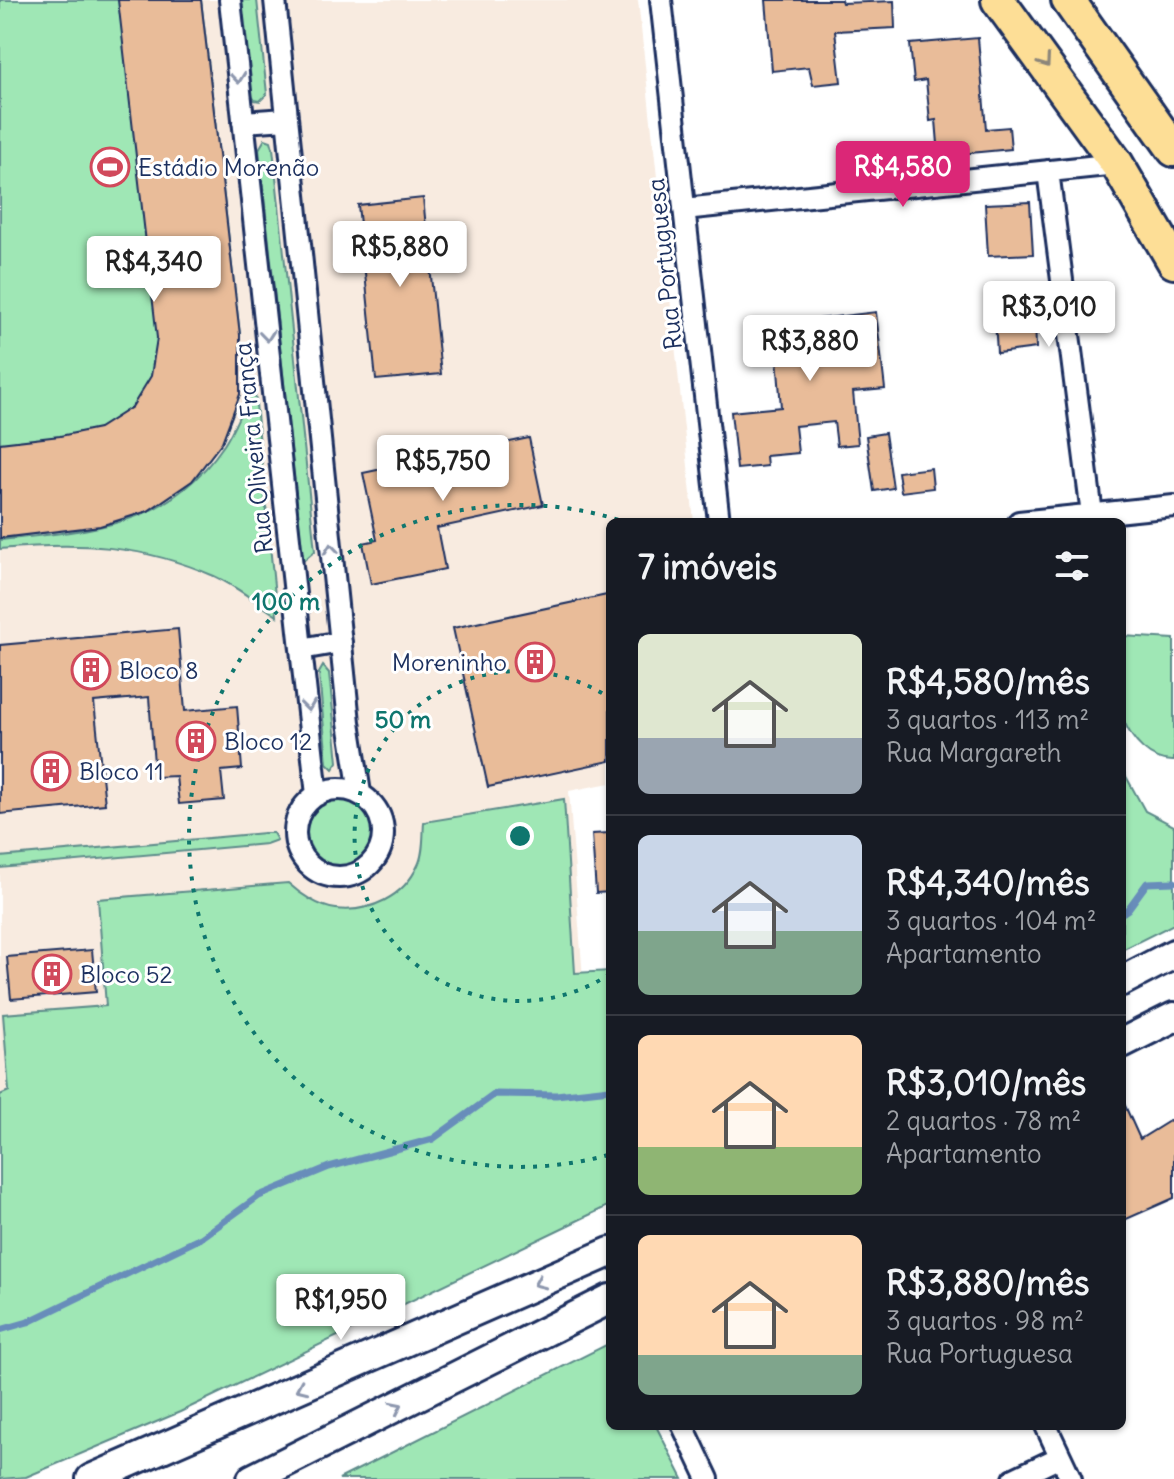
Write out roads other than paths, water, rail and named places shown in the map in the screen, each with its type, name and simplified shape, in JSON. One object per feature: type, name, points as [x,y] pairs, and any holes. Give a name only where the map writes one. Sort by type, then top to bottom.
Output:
[{"type":"main road","points":[[998,0],[1117,164],[1174,262]]},
{"type":"main road","points":[[1068,0],[1174,150]]},
{"type":"main road","points":[[1126,979],[1174,954]]},
{"type":"main road","points":[[1126,1041],[1174,1017]]},
{"type":"main road","points":[[91,1479],[606,1254]]},
{"type":"main road","points":[[252,1479],[606,1301]]},
{"type":"street","name":"Rua Oliveira França","points":[[230,0],[317,795]]},
{"type":"street","points":[[275,0],[341,642],[360,793]]},
{"type":"street","name":"Rua Portuguesa","points":[[661,0],[719,518]]},
{"type":"street","points":[[243,122],[286,119]]},
{"type":"street","points":[[684,209],[1117,164]]},
{"type":"street","points":[[1048,171],[1093,518],[1174,506]]},
{"type":"street","points":[[301,649],[341,642]]},
{"type":"street","points":[[334,789],[360,793],[379,812],[383,840],[379,854],[358,873],[344,877],[317,872],[298,851],[295,823],[300,810],[317,795],[334,789]]},
{"type":"street","points":[[685,1430],[708,1479]]},
{"type":"street","points":[[1048,1430],[1071,1479]]},
{"type":"street","points":[[1014,1479],[1060,1457]]},
{"type":"waterway","points":[[1126,910],[1147,883],[1174,882]]},
{"type":"waterway","points":[[0,1330],[28,1322],[201,1238],[259,1196],[329,1167],[433,1139],[495,1094],[556,1095],[606,1089]]},
{"type":"place","name":"Estádio Morenão","points":[[110,167]]},
{"type":"place","name":"Moreninho","points":[[535,662]]},
{"type":"place","name":"Bloco 8","points":[[91,670]]},
{"type":"place","name":"Bloco 12","points":[[196,741]]},
{"type":"place","name":"Bloco 11","points":[[51,771]]},
{"type":"place","name":"Bloco 52","points":[[52,974]]}]
